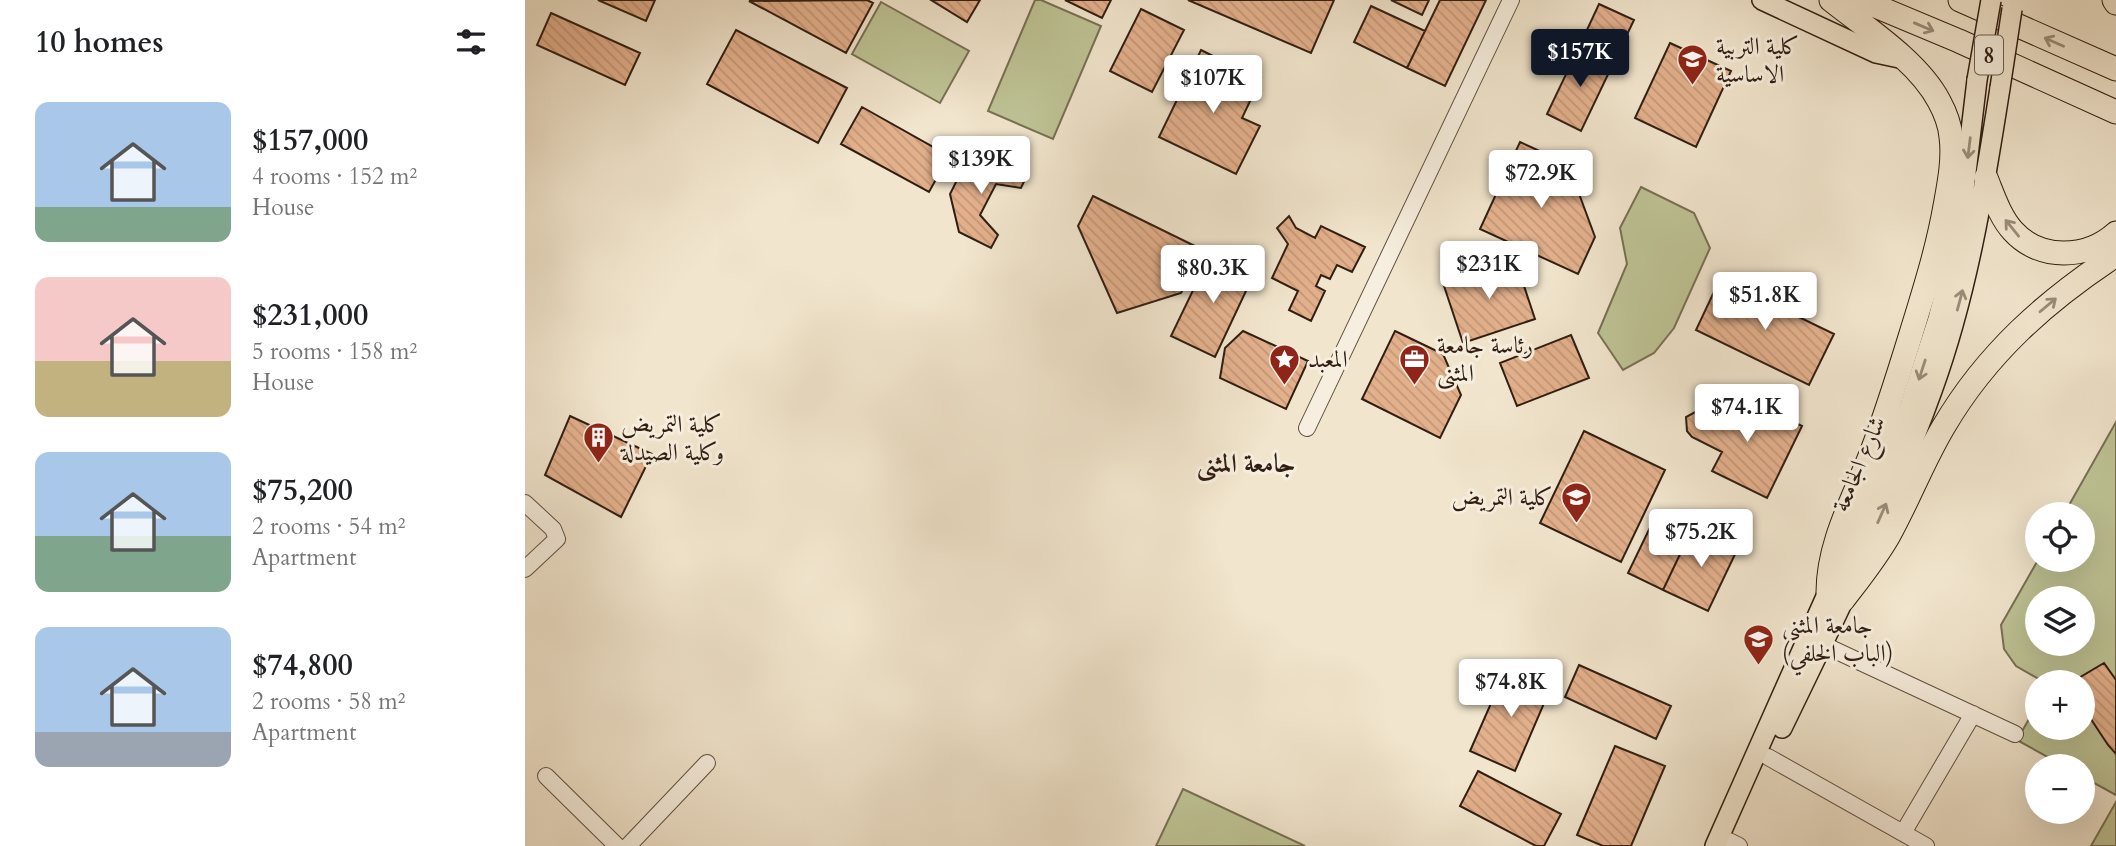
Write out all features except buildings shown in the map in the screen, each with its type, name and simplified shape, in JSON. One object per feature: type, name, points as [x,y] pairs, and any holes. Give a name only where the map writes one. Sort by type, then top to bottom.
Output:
[{"type":"highway","points":[[1831,0],[1904,59],[1921,77],[1938,100],[1949,126],[1951,150],[1946,198],[1934,258],[1902,364],[1831,559],[1828,575],[1835,596],[1871,564],[1888,536],[1931,448],[1977,375],[2007,341],[2039,312],[2071,285],[2116,255]]},
{"type":"highway","name":"8","points":[[1861,0],[1959,41],[2114,114]]},
{"type":"highway","name":"8","points":[[1960,0],[2116,69]]},
{"type":"highway","points":[[1986,178],[2001,214],[2011,229],[2038,248],[2060,253],[2083,252],[2116,233]]},
{"type":"main road","points":[[1762,0],[1876,53],[1904,59]]},
{"type":"main road","name":"شارع الجامعة","points":[[1835,596],[1910,405],[1938,319],[1960,229],[1977,80],[1991,0]]},
{"type":"main road","points":[[1727,845],[1835,596],[1886,506],[1934,387],[1961,295],[1986,178],[2013,4]]},
{"type":"main road","points":[[1727,845],[1768,757],[1815,641]]},
{"type":"street","points":[[1307,428],[1511,0]]},
{"type":"street","points":[[525,503],[553,528],[557,539],[525,569]]},
{"type":"street","points":[[1815,641],[2015,734]]},
{"type":"street","points":[[1903,833],[1973,714]]},
{"type":"street","points":[[1768,757],[1926,846]]},
{"type":"street","points":[[628,846],[707,763]]},
{"type":"street","points":[[546,776],[617,846]]},
{"type":"green space","points":[[1035,0],[1041,0],[1101,26],[1053,139],[988,111]]},
{"type":"green space","points":[[881,2],[969,51],[940,103],[852,54]]},
{"type":"green space","points":[[1641,187],[1694,213],[1710,248],[1674,328],[1654,353],[1623,370],[1598,333],[1627,264],[1620,228]]},
{"type":"green space","points":[[2116,422],[2116,795],[2095,784],[2095,754],[2042,754],[2017,740],[2025,726],[2025,740],[2095,740],[2095,670],[2025,671],[2016,666],[2004,649],[2001,625],[2031,572],[2095,572],[2095,502],[2071,502]]},
{"type":"green space","points":[[1183,789],[1305,846],[1156,846]]},
{"type":"green space","points":[[2116,802],[2116,846],[2091,846]]},
{"type":"place","name":"كلية التربية الاساسية","points":[[1693,87]]},
{"type":"place","name":"المعبد","points":[[1285,386]]},
{"type":"place","name":"رئاسة جامعة المثنى","points":[[1414,386]]},
{"type":"place","name":"كلية التمريض وكلية الصيدلة","points":[[598,465]]},
{"type":"place","name":"كلية التمريض","points":[[1576,524]]},
{"type":"place","name":"جامعة المثنى (الباب الخلفي)","points":[[1759,666]]},
{"type":"district","name":"جامعة المثنى","points":[[1246,463]]}]
